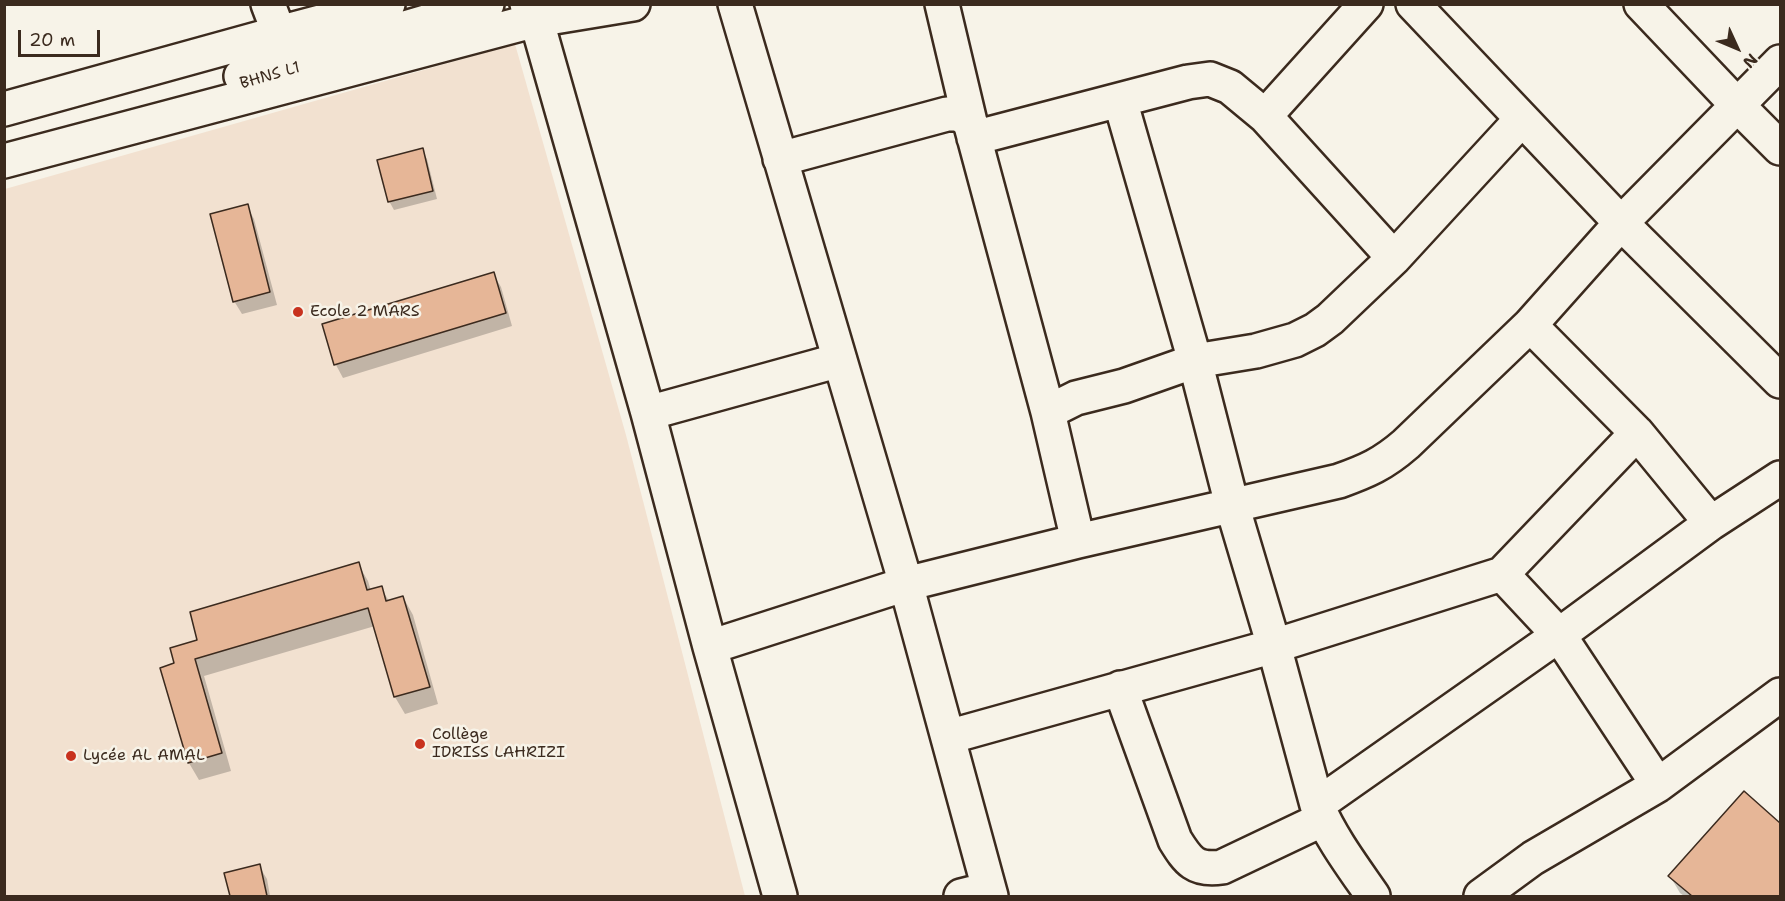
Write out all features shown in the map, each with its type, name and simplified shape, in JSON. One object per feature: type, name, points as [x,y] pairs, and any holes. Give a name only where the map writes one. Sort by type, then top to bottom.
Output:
[{"type":"street","points":[[4,109],[273,19],[388,4]]},
{"type":"street","name":"BHNS L1","points":[[4,144],[487,4]]},
{"type":"street","points":[[4,161],[532,9],[633,4]]},
{"type":"street","points":[[735,4],[906,584],[948,737],[980,894]]},
{"type":"street","points":[[942,4],[972,130],[1048,412],[1078,541]]},
{"type":"street","points":[[1265,116],[1366,4]]},
{"type":"street","points":[[1641,4],[1780,148]]},
{"type":"street","points":[[1422,7],[1521,120],[1780,381]]},
{"type":"street","points":[[532,9],[648,413],[780,897]]},
{"type":"street","name":"BHNS L1","points":[[4,152],[287,71],[532,9]]},
{"type":"street","points":[[710,647],[906,584],[1078,541],[1339,481],[1368,471],[1407,444],[1530,324],[1621,223],[1780,62]]},
{"type":"street","points":[[972,130],[1210,79],[1230,87],[1265,116],[1394,258]]},
{"type":"street","points":[[1120,100],[1320,812],[1373,897]]},
{"type":"street","points":[[780,159],[947,114],[960,114],[972,130]]},
{"type":"street","points":[[1048,412],[1076,398],[1124,386],[1195,361],[1256,351],[1295,340],[1315,330],[1330,320],[1394,258],[1521,120]]},
{"type":"street","points":[[1530,324],[1637,433],[1711,523]]},
{"type":"street","points":[[648,413],[840,360]]},
{"type":"street","points":[[948,737],[1274,646],[1502,574],[1637,433]]},
{"type":"street","points":[[1120,688],[1175,840],[1185,856],[1196,866],[1209,869],[1222,867],[1320,812],[1711,523],[1780,478]]},
{"type":"street","points":[[1502,574],[1559,635],[1658,785]]},
{"type":"street","points":[[1481,897],[1533,858],[1658,785],[1780,695]]},
{"type":"shaded area","points":[[515,44],[626,435],[745,896],[5,896],[5,189]]},
{"type":"building","points":[[423,148],[433,191],[388,202],[377,160]]},
{"type":"building","points":[[248,204],[270,292],[233,302],[210,214]]},
{"type":"building","points":[[494,272],[506,313],[334,365],[322,324]]},
{"type":"building","points":[[359,562],[367,590],[382,586],[386,601],[403,596],[430,687],[394,697],[368,608],[195,659],[222,753],[188,763],[160,668],[174,663],[170,648],[197,640],[190,612]]},
{"type":"building","points":[[1744,791],[1780,823],[1780,896],[1692,896],[1668,876]]},
{"type":"building","points":[[260,864],[267,896],[230,896],[224,873]]},
{"type":"place","name":"Ecole 2 MARS","points":[[298,312]]},
{"type":"place","name":"Collège IDRISS LAHRIZI","points":[[420,744]]},
{"type":"place","name":"Lycée AL AMAL","points":[[71,756]]}]
